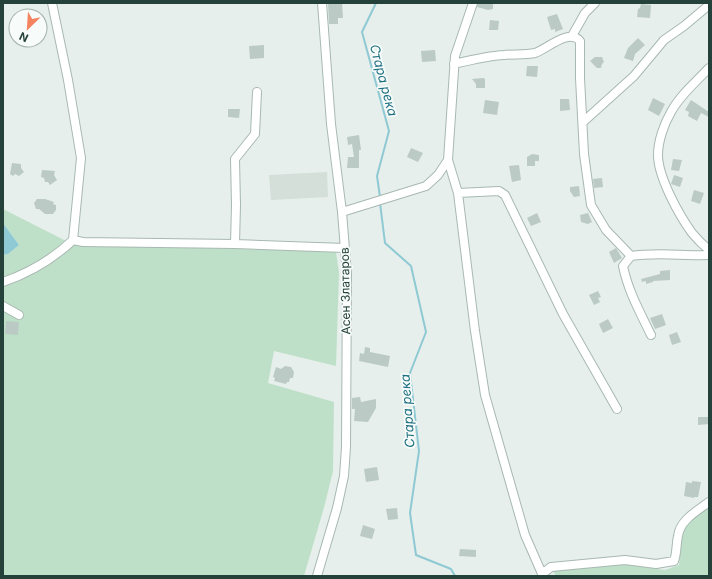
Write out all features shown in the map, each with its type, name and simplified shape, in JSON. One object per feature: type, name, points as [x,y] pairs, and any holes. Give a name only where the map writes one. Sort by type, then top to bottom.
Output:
[{"type":"street","points":[[3,282],[22,275],[52,258],[73,240],[81,158],[74,112],[52,3]]},
{"type":"street","name":"Асен Златаров","points":[[317,576],[337,508],[344,476],[346,447],[347,274],[342,212],[331,124],[322,3]]},
{"type":"street","points":[[474,3],[455,56],[448,160],[458,193],[475,331],[485,395],[525,535],[542,575],[551,567],[625,560],[656,564],[674,561],[677,552],[678,535],[682,523],[709,502]]},
{"type":"street","points":[[572,36],[584,13],[595,3]]},
{"type":"street","points":[[582,122],[634,76],[664,40],[709,6]]},
{"type":"street","points":[[454,64],[482,57],[533,53],[546,49],[558,40],[572,36],[580,41],[580,78],[584,154],[591,205],[606,230],[631,256]]},
{"type":"street","points":[[709,68],[677,102],[670,113],[660,143],[658,156],[662,176],[687,225],[693,234],[709,250]]},
{"type":"street","points":[[235,244],[235,159],[256,134],[257,92]]},
{"type":"street","points":[[342,212],[426,186],[438,175],[448,160]]},
{"type":"street","points":[[458,193],[499,191],[505,195],[563,314],[617,409]]},
{"type":"street","points":[[73,240],[83,242],[235,244],[345,248]]},
{"type":"street","points":[[651,334],[635,304],[625,278],[623,266],[631,256],[648,253],[690,256],[709,254]]},
{"type":"street","points":[[3,306],[19,315]]},
{"type":"shaded area","points":[[327,172],[328,197],[271,200],[269,175]]},
{"type":"green space","points":[[3,209],[72,244],[336,252],[339,273],[336,366],[274,351],[268,383],[334,402],[333,471],[304,576],[3,576],[3,255],[8,254],[19,245],[3,223]]},
{"type":"green space","points":[[709,506],[709,576],[556,576],[553,571],[621,564],[665,570],[679,565],[683,523]]},
{"type":"water","points":[[3,223],[19,245],[8,254],[3,255]]},
{"type":"building","points":[[328,3],[342,3],[343,18],[338,18],[338,24],[329,24]]},
{"type":"building","points":[[478,3],[493,3],[493,9],[488,10],[477,7]]},
{"type":"building","points":[[641,4],[651,5],[650,18],[637,17],[638,9],[640,8]]},
{"type":"building","points":[[557,14],[563,29],[555,32],[555,29],[551,30],[547,17]]},
{"type":"building","points":[[490,20],[499,21],[498,30],[489,30]]},
{"type":"building","points":[[638,38],[645,45],[635,54],[633,61],[624,58],[628,48]]},
{"type":"building","points":[[264,45],[264,58],[250,59],[249,46]]},
{"type":"building","points":[[435,50],[436,61],[422,62],[421,51]]},
{"type":"building","points":[[595,57],[602,57],[604,62],[601,68],[597,68],[590,61]]},
{"type":"building","points":[[527,66],[538,66],[537,77],[526,76]]},
{"type":"building","points":[[472,79],[485,79],[485,88],[476,88],[476,84]]},
{"type":"building","points":[[653,98],[665,104],[659,116],[648,110]]},
{"type":"building","points":[[560,99],[569,99],[570,110],[560,111]]},
{"type":"building","points":[[485,100],[499,102],[497,115],[483,113]]},
{"type":"building","points":[[691,100],[709,112],[709,117],[701,113],[697,121],[688,116],[689,112],[685,110]]},
{"type":"building","points":[[228,109],[240,109],[239,118],[228,117]]},
{"type":"building","points":[[359,135],[361,150],[359,150],[359,168],[347,168],[348,157],[354,157],[352,144],[348,145],[347,137]]},
{"type":"building","points":[[411,148],[423,153],[418,162],[407,157]]},
{"type":"building","points":[[532,154],[539,155],[539,161],[535,161],[535,166],[527,166],[527,157]]},
{"type":"building","points":[[673,159],[682,160],[679,171],[671,170]]},
{"type":"building","points":[[12,163],[21,164],[21,168],[24,172],[19,176],[15,174],[13,176],[10,174]]},
{"type":"building","points":[[519,165],[521,180],[512,182],[509,166]]},
{"type":"building","points":[[42,170],[55,171],[54,175],[57,180],[50,185],[48,182],[45,182],[44,178],[41,177]]},
{"type":"building","points":[[674,175],[683,178],[680,187],[671,184]]},
{"type":"building","points":[[602,178],[603,187],[594,188],[593,179]]},
{"type":"building","points":[[579,186],[580,196],[574,197],[570,191],[570,187]]},
{"type":"building","points":[[694,190],[704,193],[700,204],[691,201]]},
{"type":"building","points":[[37,199],[45,199],[54,202],[53,204],[56,205],[56,210],[53,214],[45,214],[39,209],[36,209],[34,203]]},
{"type":"building","points":[[537,213],[541,222],[531,226],[527,218]]},
{"type":"building","points":[[588,213],[592,222],[588,224],[581,222],[580,215]]},
{"type":"building","points":[[616,248],[622,258],[614,263],[609,252]]},
{"type":"building","points":[[670,270],[670,280],[653,281],[646,284],[646,281],[642,282],[641,279],[660,274],[660,271]]},
{"type":"building","points":[[598,291],[601,297],[598,298],[600,302],[594,305],[589,295]]},
{"type":"building","points":[[662,314],[666,325],[655,329],[650,318]]},
{"type":"building","points":[[608,319],[613,328],[603,333],[599,324]]},
{"type":"building","points":[[6,321],[19,322],[18,335],[5,334]]},
{"type":"building","points":[[677,332],[681,342],[672,345],[669,335]]},
{"type":"building","points":[[365,347],[370,348],[370,352],[390,356],[388,367],[359,361],[360,353],[364,354]]},
{"type":"building","points":[[285,366],[291,367],[294,372],[293,378],[290,378],[289,382],[286,384],[274,381],[275,378],[273,377],[276,367],[281,369]]},
{"type":"building","points":[[360,397],[361,402],[376,399],[376,408],[368,422],[354,421],[355,409],[352,409],[352,398]]},
{"type":"building","points":[[698,417],[709,417],[709,424],[698,425]]},
{"type":"building","points":[[377,467],[379,480],[366,482],[364,469]]},
{"type":"building","points":[[692,481],[701,482],[698,497],[694,498],[684,496],[686,482],[692,483]]},
{"type":"building","points":[[397,508],[398,519],[388,520],[386,509]]},
{"type":"building","points":[[363,525],[375,529],[372,539],[360,536]]},
{"type":"building","points":[[460,549],[476,550],[476,557],[459,556]]},
{"type":"waterway","name":"Стара река","points":[[376,3],[362,32],[389,131],[377,176],[380,197]]},
{"type":"waterway","name":"Стара река","points":[[380,203],[385,243],[411,266],[426,332],[410,373],[419,451],[410,513],[416,555],[451,569],[455,576]]}]
